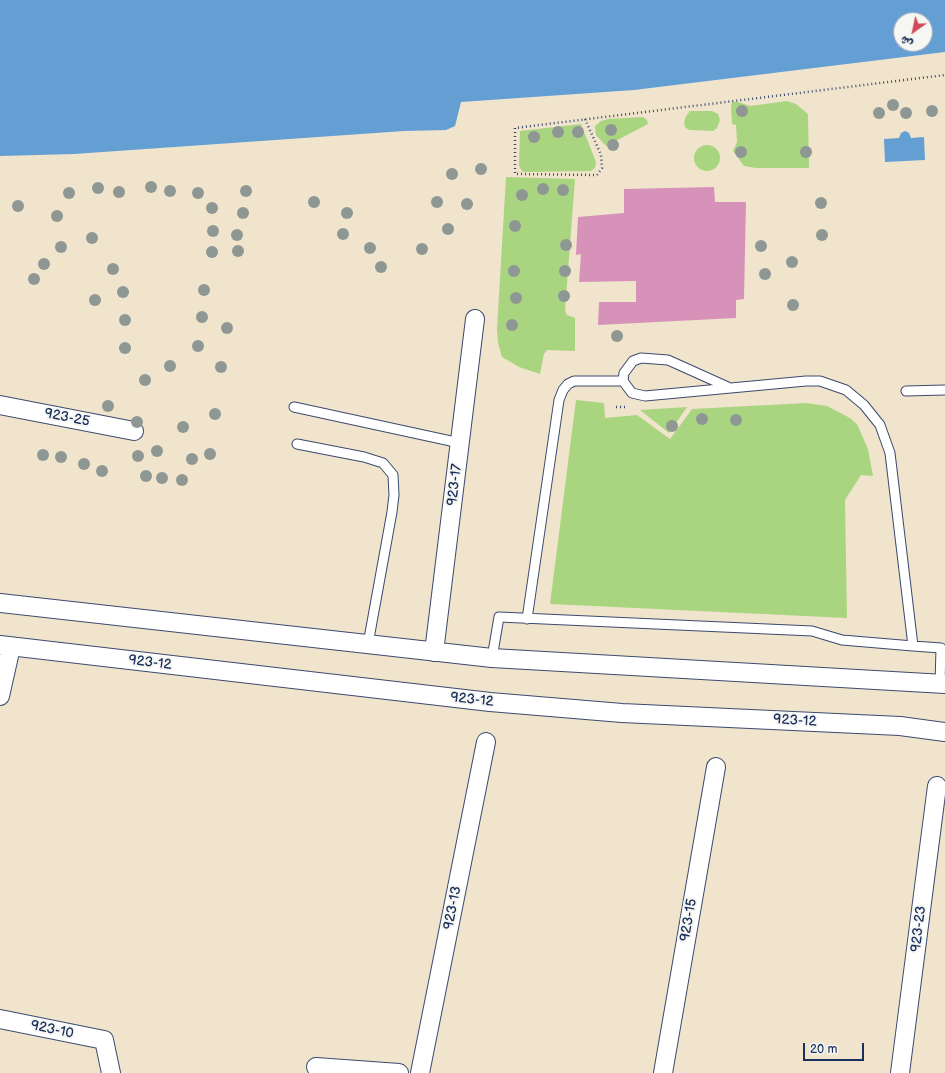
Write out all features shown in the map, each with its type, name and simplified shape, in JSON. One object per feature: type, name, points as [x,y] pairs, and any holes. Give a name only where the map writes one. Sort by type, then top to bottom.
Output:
[{"type":"street","name":"923-17","points":[[434,652],[475,319]]},
{"type":"street","name":"923-25","points":[[0,405],[134,431]]},
{"type":"street","points":[[0,603],[492,658],[942,684]]},
{"type":"street","points":[[0,696],[6,646]]},
{"type":"street","name":"923-12","points":[[6,646],[490,702],[622,713],[900,726],[945,732]]},
{"type":"street","name":"923-13","points":[[420,1073],[486,742]]},
{"type":"street","name":"923-15","points":[[663,1073],[716,767]]},
{"type":"street","name":"923-23","points":[[900,1073],[937,786]]},
{"type":"street","name":"923-10","points":[[0,1019],[104,1040],[111,1073]]},
{"type":"street","points":[[316,1067],[399,1073]]},
{"type":"lane","points":[[729,388],[668,360],[641,358],[633,361],[624,374],[624,381],[632,393],[645,396],[820,381],[846,390],[864,405],[880,425],[890,453],[913,646]]},
{"type":"lane","points":[[527,619],[559,400],[563,390],[568,384],[574,381],[624,381]]},
{"type":"lane","points":[[906,391],[945,390]]},
{"type":"lane","points":[[294,407],[460,443]]},
{"type":"lane","points":[[298,444],[364,457],[383,463],[393,475],[394,495],[392,512],[368,644]]},
{"type":"lane","points":[[492,658],[499,617],[812,631],[842,640],[941,648],[942,684]]},
{"type":"path","points":[[585,119],[601,154],[602,168],[597,175],[515,174],[516,128],[585,119],[945,75]]},
{"type":"path","points":[[616,408],[632,406]]},
{"type":"green space","points":[[787,101],[796,104],[808,114],[809,168],[756,168],[744,166],[733,151],[737,142],[736,125],[732,124],[732,102],[738,102],[750,106]]},
{"type":"green space","points":[[690,111],[712,111],[718,114],[720,120],[717,128],[713,131],[689,130],[685,127],[684,122]]},
{"type":"green space","points":[[643,117],[647,120],[648,124],[606,146],[596,135],[595,126],[601,121],[608,119]]},
{"type":"green space","points":[[581,124],[596,162],[595,168],[591,171],[523,172],[519,165],[520,131]]},
{"type":"green space","points":[[707,145],[716,149],[720,158],[716,167],[707,171],[698,167],[694,158],[698,149]]},
{"type":"green space","points":[[506,177],[575,179],[565,310],[567,315],[575,318],[575,351],[547,350],[544,354],[540,374],[519,367],[502,357],[498,343],[497,329]]},
{"type":"green space","points":[[576,400],[604,403],[605,418],[637,415],[670,439],[692,409],[806,403],[827,406],[850,418],[857,424],[868,449],[873,476],[861,475],[845,500],[847,618],[550,604]]},
{"type":"green space","points":[[687,407],[669,433],[640,410]]},
{"type":"water","points":[[0,0],[945,0],[945,52],[634,90],[461,102],[455,126],[446,130],[404,131],[74,154],[0,156]]},
{"type":"water","points":[[905,131],[909,133],[911,138],[924,137],[925,160],[885,162],[884,139],[899,138],[901,133]]},
{"type":"building","points":[[714,187],[715,202],[746,202],[744,299],[736,300],[736,318],[598,325],[599,302],[636,302],[636,281],[579,282],[581,254],[576,255],[578,217],[624,213],[624,189]]}]
